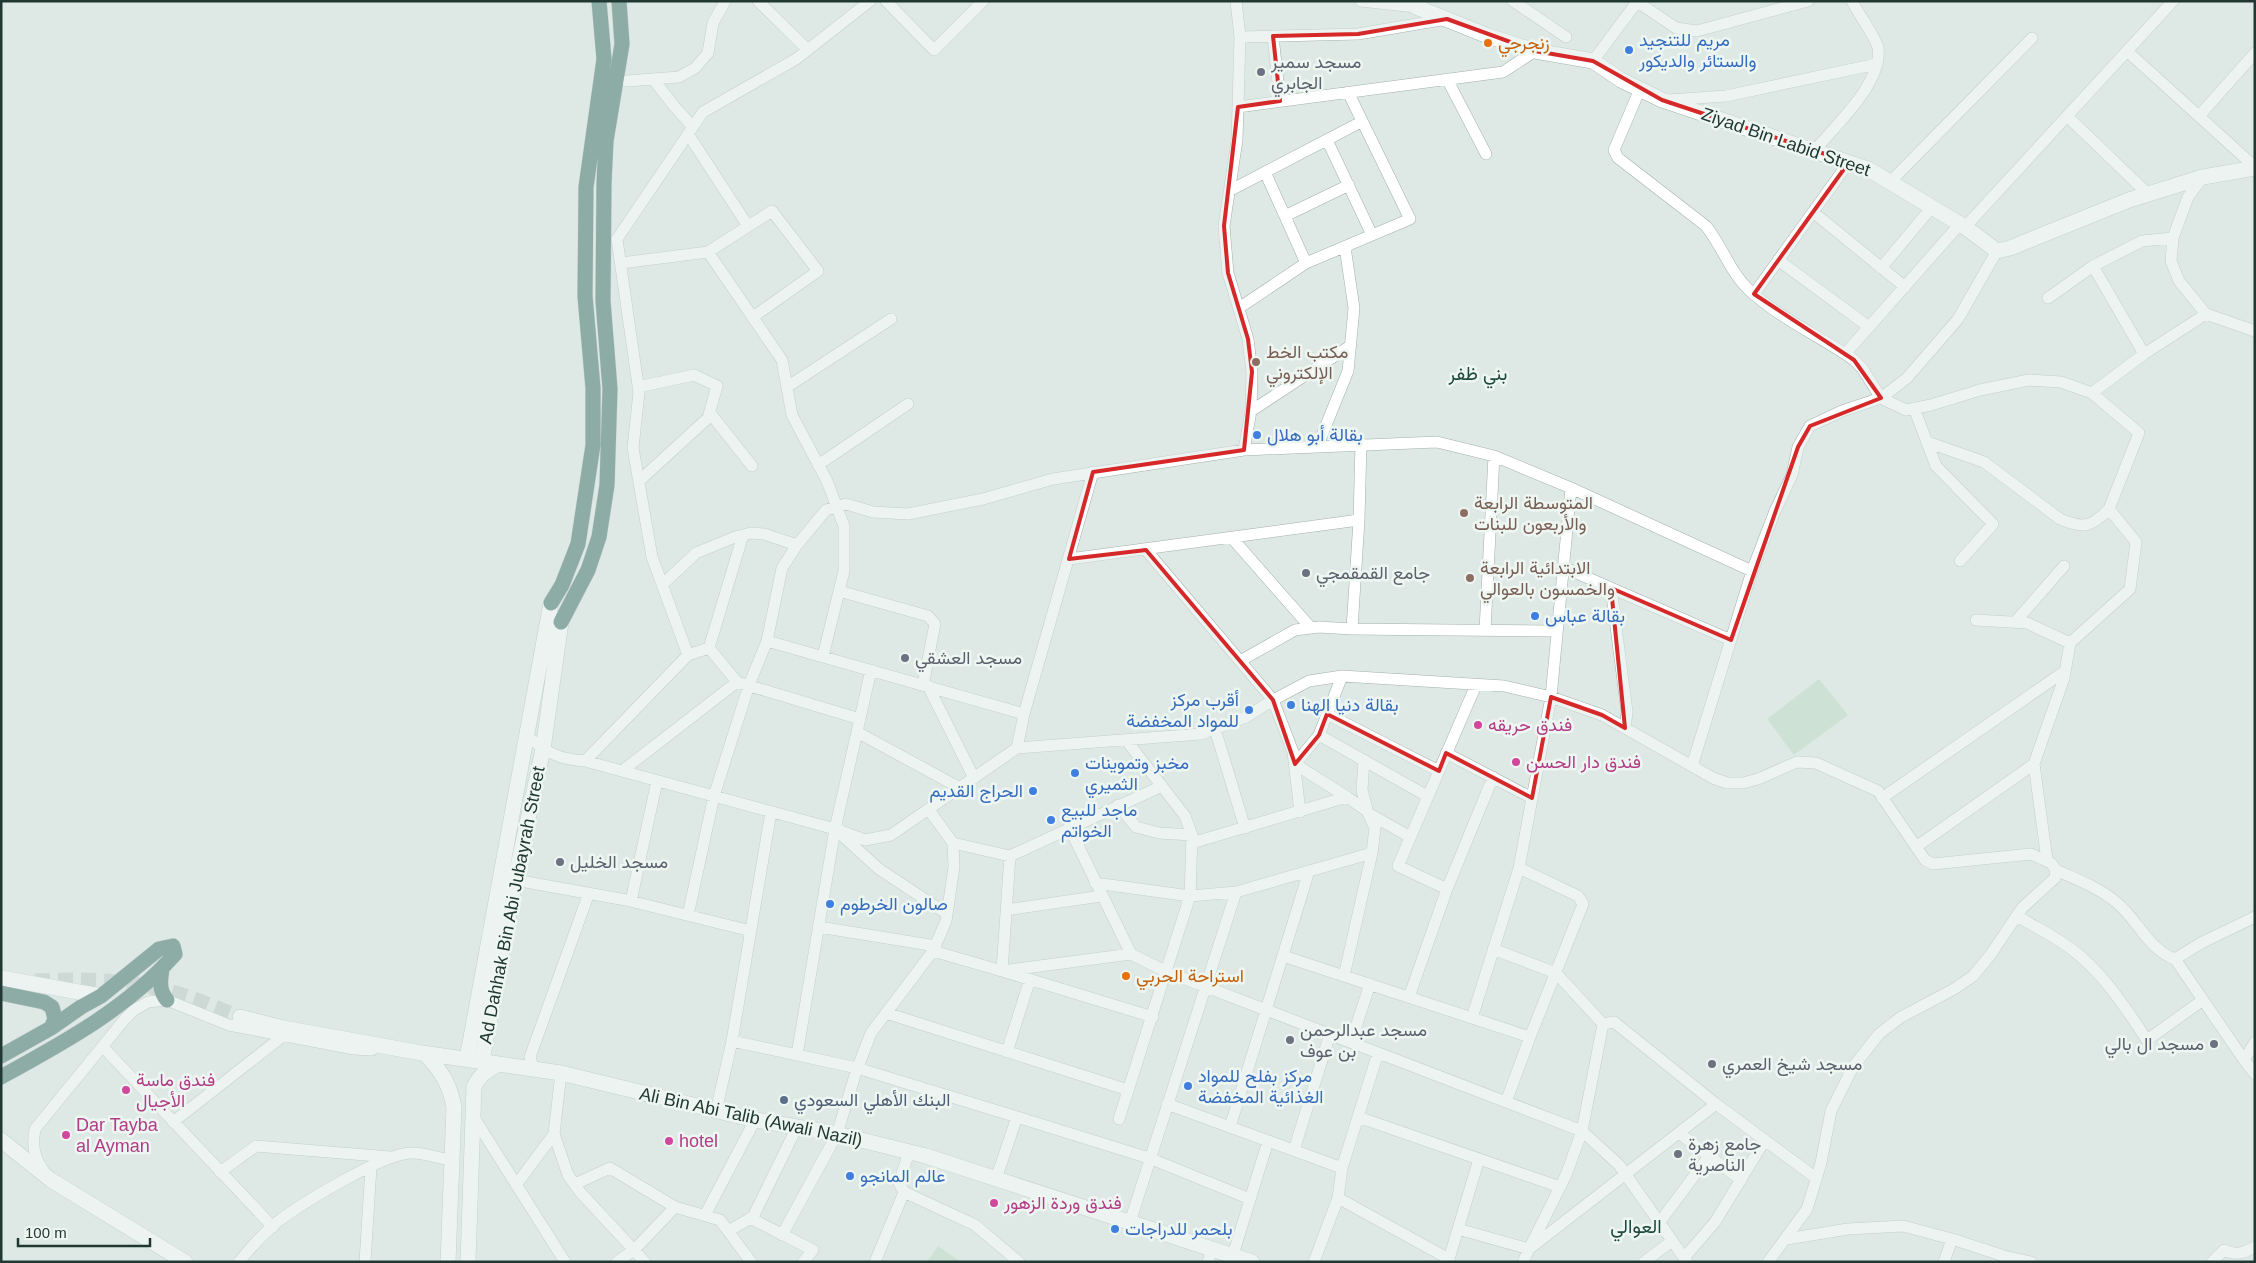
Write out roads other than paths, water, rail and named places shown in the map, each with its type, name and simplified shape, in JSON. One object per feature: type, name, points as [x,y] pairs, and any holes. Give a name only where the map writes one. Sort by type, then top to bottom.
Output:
[{"type":"highway","points":[[551,603],[562,585],[578,544],[594,445],[593,388],[585,296],[586,187],[604,58],[599,1]]},
{"type":"highway","points":[[562,622],[588,570],[599,537],[607,485],[610,389],[603,301],[604,182],[606,141],[622,44],[619,1]]},
{"type":"highway","points":[[1,1056],[51,1028],[81,1007],[101,996],[159,949],[173,946],[175,954],[162,969],[84,1032],[1,1077]]},
{"type":"highway","points":[[162,969],[160,981],[162,995],[167,1000]]},
{"type":"highway","points":[[1,994],[44,1002],[52,1007],[55,1019],[51,1028]]},
{"type":"main road","name":"Ziyad Bin Labid Street","points":[[1417,4],[1488,36],[1535,51],[1593,61],[1621,80],[1662,100],[1868,169],[1962,226],[1997,251]]},
{"type":"main road","points":[[1997,251],[2010,248],[2148,194],[2203,177],[2255,168]]},
{"type":"main road","points":[[467,1059],[551,603]]},
{"type":"main road","name":"Ad Dahhak Bin Abi Jubayrah Street","points":[[482,1061],[515,880],[543,749],[562,622]]},
{"type":"main road","points":[[1,978],[101,996]]},
{"type":"main road","name":"Ali Bin Abi Talib (Awali Nazil)","points":[[240,1017],[283,1028],[423,1053],[561,1074],[755,1120],[838,1134],[908,1152],[1130,1222],[1210,1255],[1233,1256],[1252,1262]]},
{"type":"main road","points":[[423,1053],[438,1067],[450,1088],[454,1107],[450,1160],[448,1262]]},
{"type":"main road","points":[[468,1262],[474,1087],[477,1079],[498,1064]]},
{"type":"main road","points":[[1,1140],[51,1180],[185,1262]]},
{"type":"street","points":[[758,1],[808,50]]},
{"type":"street","points":[[688,655],[652,557],[633,448],[638,386],[617,239],[703,112],[796,59],[870,1]]},
{"type":"street","points":[[886,1],[934,50],[983,1]]},
{"type":"street","points":[[1236,1],[1240,37],[1237,140],[1224,226],[1228,272],[1248,339],[1252,372],[1251,411],[1244,450]]},
{"type":"street","points":[[1513,1],[1566,37]]},
{"type":"street","points":[[1593,61],[1636,2],[1676,28],[1697,31],[1808,1]]},
{"type":"street","points":[[1815,150],[1868,86],[1877,64],[1878,47],[1852,1]]},
{"type":"street","points":[[1845,354],[1905,287],[2067,116],[2172,1]]},
{"type":"street","points":[[627,81],[680,77],[695,68],[708,53],[713,23],[723,2]]},
{"type":"street","name":"Ziyad Bin Labid Street","points":[[1365,2],[1417,4]]},
{"type":"street","points":[[1240,37],[1358,34],[1447,19]]},
{"type":"street","points":[[1273,36],[1280,101]]},
{"type":"street","points":[[1890,182],[2032,38]]},
{"type":"street","points":[[1238,107],[1503,72],[1535,51]]},
{"type":"street","points":[[2127,51],[2255,168]]},
{"type":"street","points":[[2199,116],[2255,53]]},
{"type":"street","points":[[1662,100],[1726,96],[1877,64]]},
{"type":"street","points":[[653,79],[674,106],[748,226]]},
{"type":"street","points":[[1447,79],[1486,154]]},
{"type":"street","points":[[1640,89],[1616,140],[1614,150],[1618,158],[1706,226],[1716,238],[1741,281],[1754,294],[1845,354],[1862,368],[1881,398],[1906,410],[1980,390],[2029,380],[2061,382],[2092,393],[2140,433],[2109,509],[2091,524],[2073,524],[2060,519],[1984,462],[1927,442]]},
{"type":"street","points":[[1239,308],[1306,263],[1410,219],[1348,92]]},
{"type":"street","points":[[2067,116],[2148,194]]},
{"type":"street","points":[[1229,191],[1362,122]]},
{"type":"street","points":[[1327,140],[1372,235]]},
{"type":"street","points":[[1754,294],[1849,162]]},
{"type":"street","points":[[1265,172],[1306,263]]},
{"type":"street","points":[[2203,177],[2188,197],[2173,238],[2171,260],[2179,280],[2206,314],[2255,331]]},
{"type":"street","points":[[1285,216],[1349,185]]},
{"type":"street","points":[[1881,268],[1932,207]]},
{"type":"street","points":[[621,263],[708,252],[772,210],[818,271],[753,317]]},
{"type":"street","points":[[1813,212],[1905,287]]},
{"type":"street","points":[[2048,298],[2093,266],[2142,241],[2173,238]]},
{"type":"street","points":[[1318,446],[1348,371],[1354,308],[1345,246]]},
{"type":"street","points":[[1692,766],[1752,571],[1775,511],[1792,475],[1798,447],[1810,426],[1842,411],[1881,398],[1907,378],[1958,319],[1997,251]]},
{"type":"street","points":[[708,252],[782,360],[792,415],[818,465],[844,526],[844,571],[823,656]]},
{"type":"street","points":[[1778,260],[1869,327]]},
{"type":"street","points":[[2093,266],[2144,354]]},
{"type":"street","points":[[2092,393],[2144,354],[2206,314]]},
{"type":"street","points":[[788,387],[891,319]]},
{"type":"street","points":[[1251,411],[1350,346]]},
{"type":"street","points":[[638,386],[694,375],[717,386],[708,418],[639,482]]},
{"type":"street","points":[[818,465],[908,404]]},
{"type":"street","points":[[1914,408],[1936,466],[1992,524],[1960,560]]},
{"type":"street","points":[[710,413],[752,466]]},
{"type":"street","points":[[688,916],[714,796],[749,685],[767,641],[782,568],[797,545],[826,510],[846,504],[873,512],[908,514],[983,499],[1053,479],[1244,450],[1361,443],[1437,442],[1494,456],[1571,488],[1752,571]]},
{"type":"street","points":[[1352,629],[1360,520],[1361,443]]},
{"type":"street","points":[[1485,630],[1494,456]]},
{"type":"street","points":[[1017,748],[1024,714],[1093,472]]},
{"type":"street","points":[[1472,1018],[1519,868],[1551,697],[1571,488]]},
{"type":"street","points":[[2047,860],[2034,764],[2065,671],[2070,643],[2130,589],[2136,542],[2109,509]]},
{"type":"street","points":[[1069,559],[1360,520]]},
{"type":"street","points":[[662,584],[696,553],[743,535],[751,533],[764,534],[797,545]]},
{"type":"street","points":[[709,648],[743,535]]},
{"type":"street","points":[[1232,538],[1311,628]]},
{"type":"street","points":[[1146,550],[1273,700],[1293,752],[1300,812]]},
{"type":"street","points":[[2015,622],[2064,566]]},
{"type":"street","points":[[1564,567],[1731,640]]},
{"type":"street","points":[[1611,588],[1627,712],[1625,728]]},
{"type":"street","points":[[839,591],[928,616],[933,620],[935,624],[926,686],[974,778]]},
{"type":"street","points":[[1976,620],[2027,623],[2070,643]]},
{"type":"street","points":[[1240,661],[1295,630],[1311,628],[1557,631]]},
{"type":"street","points":[[767,641],[1024,714]]},
{"type":"street","points":[[585,761],[688,655],[709,648]]},
{"type":"street","points":[[709,648],[737,682],[860,719]]},
{"type":"street","points":[[797,1055],[835,829],[871,670]]},
{"type":"street","points":[[1882,798],[2065,671]]},
{"type":"street","points":[[526,736],[543,749],[563,759],[585,761],[835,829],[865,840],[891,835],[1017,748],[1201,734],[1246,717],[1309,681],[1342,676],[1504,686],[1551,697],[1602,715],[1720,780],[1743,783],[1758,779],[1784,766],[1797,762],[1816,763],[1878,791],[1924,860],[1933,864],[2032,854],[2047,860],[2056,870],[2118,903],[2159,950],[2175,959],[2255,1074]]},
{"type":"street","points":[[1295,764],[1319,735],[1342,676]]},
{"type":"street","points":[[622,771],[737,682]]},
{"type":"street","points":[[1446,889],[1398,866],[1476,685]]},
{"type":"street","points":[[1327,714],[1439,771]]},
{"type":"street","points":[[1215,729],[1244,828]]},
{"type":"street","points":[[857,732],[960,788]]},
{"type":"street","points":[[1319,735],[1427,796]]},
{"type":"street","points":[[1119,1119],[1190,896],[1192,839],[1185,816],[1126,740]]},
{"type":"street","points":[[1446,754],[1493,776],[1532,798]]},
{"type":"street","points":[[1344,976],[1372,853],[1375,828],[1368,813],[1362,790],[1364,760]]},
{"type":"street","points":[[1295,764],[1347,797],[1368,813],[1410,837]]},
{"type":"street","points":[[1916,847],[2034,764]]},
{"type":"street","points":[[1409,997],[1446,889],[1493,776]]},
{"type":"street","points":[[631,901],[658,781]]},
{"type":"street","points":[[953,843],[1010,856],[1069,827],[1162,786]]},
{"type":"street","points":[[1118,805],[1136,827],[1159,834],[1192,839],[1244,828],[1347,797]]},
{"type":"street","points":[[782,1235],[838,1134],[857,1068],[871,1033],[934,948],[947,914],[954,867],[953,843],[929,810]]},
{"type":"street","points":[[716,1111],[732,1041],[771,812]]},
{"type":"street","points":[[1069,827],[1101,896],[1131,954]]},
{"type":"street","points":[[835,829],[880,870],[947,914]]},
{"type":"street","points":[[1095,883],[1190,896],[1236,892],[1372,853]]},
{"type":"street","points":[[1002,971],[1010,856]]},
{"type":"street","points":[[1506,1102],[1583,904],[1578,896],[1519,868]]},
{"type":"street","points":[[1768,1262],[1807,1210],[1832,1111],[1853,1067],[1879,1034],[1901,1017],[1954,990],[1973,976],[1992,954],[2022,908],[2056,878],[2056,870]]},
{"type":"street","points":[[1230,1127],[1309,871]]},
{"type":"street","points":[[515,880],[631,901],[751,931]]},
{"type":"street","points":[[1130,1222],[1236,892]]},
{"type":"street","points":[[534,1070],[530,1057],[589,893]]},
{"type":"street","points":[[1006,910],[1101,896]]},
{"type":"street","points":[[2017,916],[2070,948],[2094,969],[2124,1006],[2146,1040],[2204,1000]]},
{"type":"street","points":[[2175,959],[2203,942],[2255,917]]},
{"type":"street","points":[[818,927],[934,948],[1152,1017]]},
{"type":"street","points":[[1493,949],[1556,972],[1603,1024]]},
{"type":"street","points":[[1002,971],[1131,954],[1167,972],[1582,1131],[1619,1165],[1686,1260],[1715,1222],[1765,1140]]},
{"type":"street","points":[[1283,956],[1530,1037]]},
{"type":"street","points":[[1006,1052],[1030,979]]},
{"type":"street","points":[[1351,1042],[1370,984]]},
{"type":"street","points":[[51,1180],[36,1160],[32,1144],[35,1129],[58,1099],[134,1010],[148,1002],[167,1000],[229,1025],[283,1036],[354,1049],[423,1053]]},
{"type":"street","points":[[886,1013],[1128,1090]]},
{"type":"street","points":[[1603,1024],[1614,1022],[1716,1104],[1816,1178]]},
{"type":"street","points":[[1526,1258],[1560,1187],[1582,1131],[1603,1024]]},
{"type":"street","points":[[1294,1150],[1330,1034]]},
{"type":"street","points":[[174,1122],[283,1036]]},
{"type":"street","points":[[732,1041],[857,1068],[1149,1158],[1250,1199]]},
{"type":"street","points":[[2244,1060],[2255,1042]]},
{"type":"street","points":[[103,1047],[272,1227]]},
{"type":"street","points":[[1314,1262],[1338,1198],[1342,1168],[1378,1053]]},
{"type":"street","points":[[561,1074],[554,1134],[568,1175],[646,1262]]},
{"type":"street","points":[[1168,1104],[1342,1168]]},
{"type":"street","points":[[1526,1258],[1626,1174],[1716,1104]]},
{"type":"street","points":[[473,1116],[565,1262]]},
{"type":"street","points":[[996,1179],[1017,1117]]},
{"type":"street","points":[[1358,1117],[1560,1187]]},
{"type":"street","points":[[705,1216],[755,1120]]},
{"type":"street","points":[[728,1231],[753,1217],[797,1127]]},
{"type":"street","points":[[1680,1133],[1741,1180]]},
{"type":"street","points":[[516,1185],[554,1134]]},
{"type":"street","points":[[1233,1256],[1268,1141]]},
{"type":"street","points":[[220,1172],[256,1146],[394,1157]]},
{"type":"street","points":[[239,1262],[251,1246],[272,1227],[307,1202],[372,1167],[411,1152],[450,1160]]},
{"type":"street","points":[[908,1152],[899,1183],[904,1192],[975,1225],[1019,1262]]},
{"type":"street","points":[[1659,1223],[1710,1156]]},
{"type":"street","points":[[1338,1198],[1448,1260],[1479,1159]]},
{"type":"street","points":[[365,1262],[372,1167]]},
{"type":"street","points":[[575,1184],[610,1168],[675,1207],[720,1220],[752,1262]]},
{"type":"street","points":[[875,1262],[904,1192]]},
{"type":"street","points":[[617,1262],[635,1249],[675,1207]]},
{"type":"street","points":[[750,1218],[812,1250],[803,1262]]},
{"type":"street","points":[[1787,1239],[1848,1229],[1903,1226],[2025,1261]]},
{"type":"street","points":[[1458,1229],[1526,1258]]},
{"type":"street","points":[[1944,1262],[1952,1239]]},
{"type":"street","points":[[1644,1262],[1672,1241]]},
{"type":"street","points":[[2212,1262],[2224,1250],[2240,1254],[2255,1247]]},
{"type":"tunnel","points":[[35,981],[85,980],[135,984],[177,993],[240,1017]]},
{"type":"place","name":"زنجرجي","points":[[1488,43]]},
{"type":"place","name":"مريم للتنجيد والستائر والديكور","points":[[1629,50]]},
{"type":"place","name":"مسجد سمير الجابري","points":[[1261,72]]},
{"type":"place","name":"مكتب الخط الإلكتروني","points":[[1256,362]]},
{"type":"place","name":"بقالة أبو هلال","points":[[1257,435]]},
{"type":"place","name":"المتوسطة الرابعة والأربعون للبنات","points":[[1464,513]]},
{"type":"place","name":"جامع القمقمجي","points":[[1306,573]]},
{"type":"place","name":"الابتدائية الرابعة والخمسون بالعوالي","points":[[1470,578]]},
{"type":"place","name":"بقالة عباس","points":[[1535,616]]},
{"type":"place","name":"مسجد العشقي","points":[[905,658]]},
{"type":"place","name":"بقالة دنيا الهنا","points":[[1291,705]]},
{"type":"place","name":"أقرب مركز للمواد المخفضة","points":[[1249,710]]},
{"type":"place","name":"فندق حريقه","points":[[1478,725]]},
{"type":"place","name":"فندق دار الحسن","points":[[1516,762]]},
{"type":"place","name":"مخبز وتموينات الثميري","points":[[1075,773]]},
{"type":"place","name":"الحراج القديم","points":[[1033,791]]},
{"type":"place","name":"ماجد للبيع الخواتم","points":[[1051,820]]},
{"type":"place","name":"مسجد الخليل","points":[[560,862]]},
{"type":"place","name":"صالون الخرطوم","points":[[830,904]]},
{"type":"place","name":"استراحة الحربي","points":[[1126,976]]},
{"type":"place","name":"مسجد عبدالرحمن بن عوف","points":[[1290,1040]]},
{"type":"place","name":"مسجد ال بالي","points":[[2214,1044]]},
{"type":"place","name":"مسجد شيخ العمري","points":[[1712,1064]]},
{"type":"place","name":"مركز بفلح للمواد الغذائية المخفضة","points":[[1188,1086]]},
{"type":"place","name":"فندق ماسة الأجيال","points":[[126,1090]]},
{"type":"place","name":"البنك الأهلي السعودي","points":[[784,1100]]},
{"type":"place","name":"Dar Tayba al Ayman","points":[[66,1135]]},
{"type":"place","name":"hotel","points":[[669,1141]]},
{"type":"place","name":"جامع زهرة الناصرية","points":[[1678,1154]]},
{"type":"place","name":"عالم المانجو","points":[[850,1176]]},
{"type":"place","name":"فندق وردة الزهور","points":[[994,1203]]},
{"type":"place","name":"بلحمر للدراجات","points":[[1115,1229]]},
{"type":"district","name":"بني ظفر","points":[[1478,373]]},
{"type":"district","name":"العوالي","points":[[1636,1226]]}]
